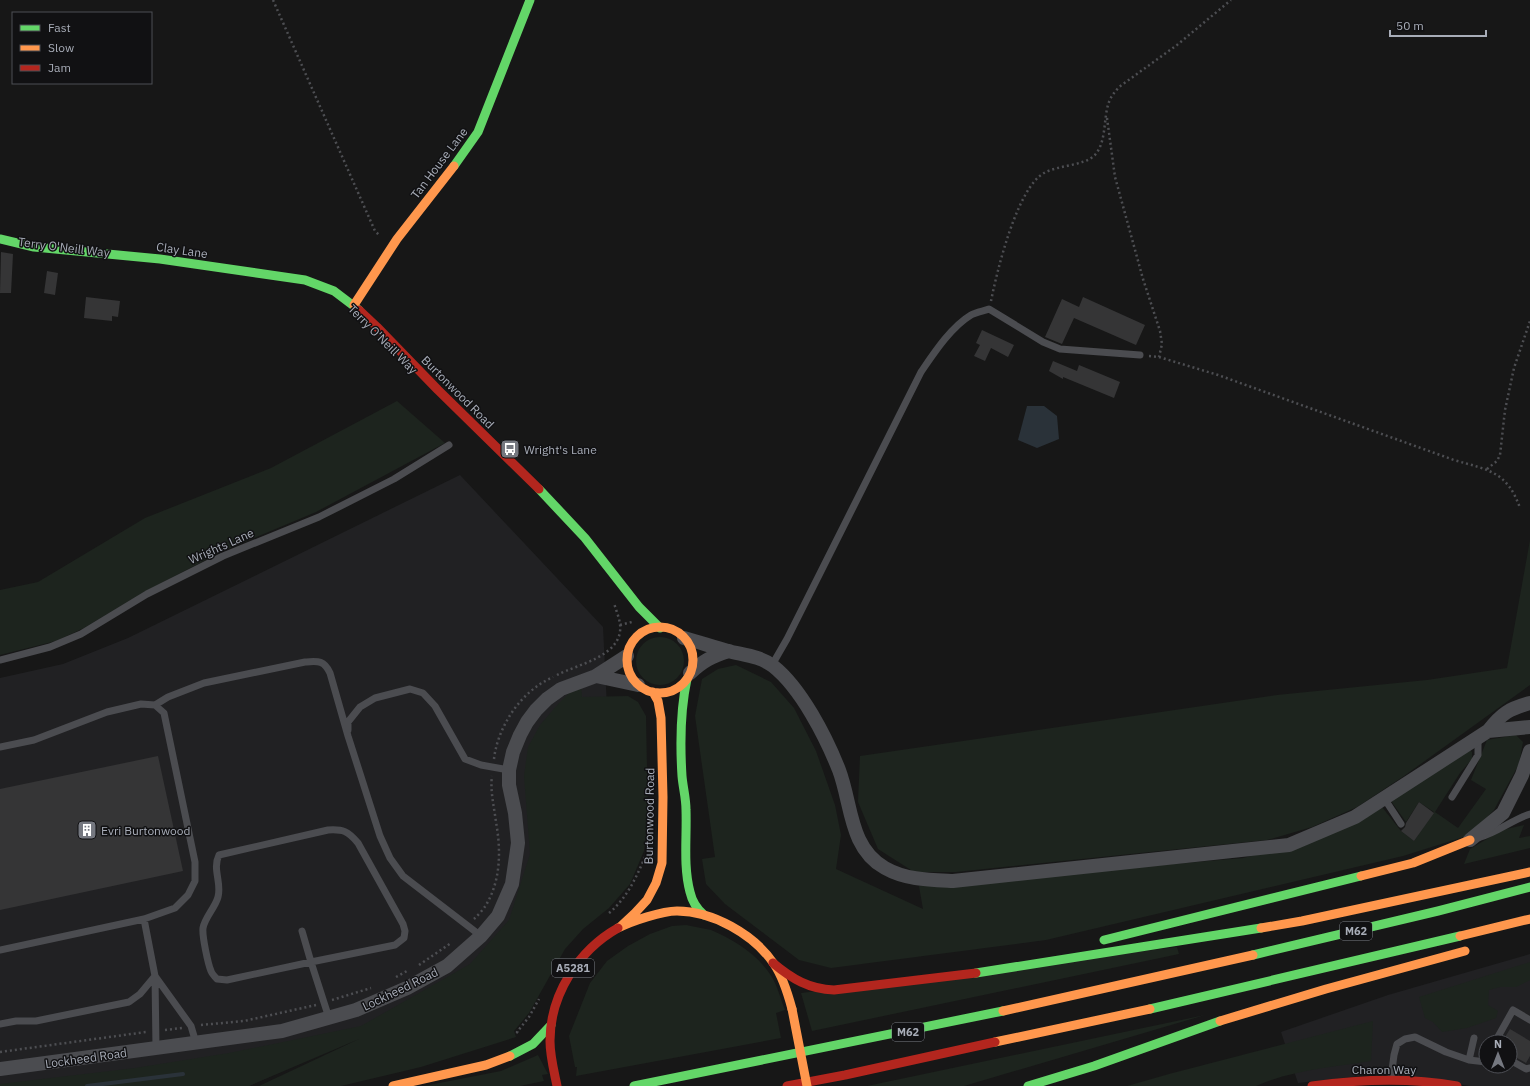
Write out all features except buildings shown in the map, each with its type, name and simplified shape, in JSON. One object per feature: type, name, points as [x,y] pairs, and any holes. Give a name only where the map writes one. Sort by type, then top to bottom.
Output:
[{"type":"main road","name":"Tan House Lane","points":[[354,305],[390,248],[467,149],[478,132],[530,0]]},
{"type":"main road","name":"Clay Lane","points":[[0,239],[34,248],[160,259],[305,280],[337,292],[354,305]]},
{"type":"main road","name":"Burtonwood Road","points":[[354,305],[437,389],[530,479],[584,537],[622,588],[645,614],[660,628]]},
{"type":"main road","name":"Burtonwood Road","points":[[622,588],[629,610]]},
{"type":"main road","points":[[629,651],[635,639],[642,633],[651,629],[660,628],[677,632],[684,638],[692,655],[692,664],[682,697],[680,721],[682,771],[686,807],[688,879],[691,896],[695,905],[704,916]]},
{"type":"main road","points":[[632,629],[629,651],[629,672],[638,685],[653,692],[664,693],[673,690],[682,684],[688,676]]},
{"type":"main road","name":"Burtonwood Road","points":[[619,927],[634,915],[651,895],[660,874],[662,863],[663,797],[661,718],[658,701],[653,692]]},
{"type":"main road","points":[[1095,942],[1414,863],[1470,840]]},
{"type":"main road","points":[[773,963],[787,976],[798,982],[820,990],[832,991],[973,974],[1302,921],[1530,872]]},
{"type":"main road","name":"M62","points":[[634,1086],[845,1045],[1171,975],[1474,903],[1530,887]]},
{"type":"main road","name":"A5281","points":[[557,1086],[550,1049],[551,1025],[560,995],[573,968],[581,957],[594,945],[619,927],[655,915],[676,911],[704,916],[734,929],[761,950],[773,963],[784,986],[792,1009],[807,1086]]},
{"type":"main road","name":"M62","points":[[787,1086],[1185,1001],[1530,919]]},
{"type":"main road","points":[[973,974],[1072,948]]},
{"type":"main road","points":[[1028,1086],[1094,1066],[1228,1019],[1326,988],[1471,949]]},
{"type":"main road","points":[[393,1086],[486,1065],[510,1056],[529,1047],[551,1025]]},
{"type":"main road","name":"Charon Way","points":[[1312,1086],[1349,1080],[1391,1078],[1443,1083],[1457,1086]]},
{"type":"street","points":[[684,638],[760,659],[772,665],[783,675],[795,689],[820,730],[839,770],[857,837],[865,849],[885,868],[914,879],[953,880],[1289,845],[1354,817],[1483,734],[1498,718],[1513,708],[1530,703]]},
{"type":"street","name":"Lockheed Road","points":[[0,1069],[282,1031],[356,1010],[430,977],[447,966],[481,936],[498,916],[512,884],[518,843],[515,813],[509,785],[513,752],[520,735],[536,710],[547,699],[561,689],[596,676],[629,651]]},
{"type":"street","points":[[688,676],[702,662],[712,656],[729,651]]},
{"type":"street","points":[[596,676],[638,685]]},
{"type":"street","points":[[1483,734],[1530,727],[1525,719],[1526,709],[1530,703]]},
{"type":"street","points":[[1470,840],[1503,813],[1522,775],[1530,751]]},
{"type":"lane","points":[[772,665],[787,639],[921,372],[945,340],[960,325],[972,315],[989,310],[1043,342],[1060,349],[1140,355]]},
{"type":"lane","name":"Wrights Lane","points":[[0,660],[50,647],[81,634],[147,594],[223,556],[319,517],[394,479],[449,445]]},
{"type":"lane","points":[[0,747],[34,740],[107,712],[141,704],[155,705],[168,697],[204,683],[305,662],[319,661],[327,666],[330,673],[348,736],[380,836],[390,858],[403,876],[481,936]]},
{"type":"lane","points":[[348,736],[348,722],[360,708],[375,698],[410,688],[423,693],[435,706],[464,759],[481,766],[510,770]]},
{"type":"lane","points":[[0,950],[144,919],[175,908],[188,895],[195,881],[195,862],[164,713],[155,705]]},
{"type":"lane","points":[[1452,797],[1478,755],[1483,734]]},
{"type":"lane","points":[[1384,798],[1401,824]]},
{"type":"lane","points":[[1470,840],[1492,834],[1522,816],[1530,814]]},
{"type":"lane","points":[[340,829],[350,834],[358,843],[403,924],[405,931],[404,938],[395,945],[310,962],[227,980],[217,979],[212,972],[203,936],[203,928],[218,898],[219,884],[216,861],[219,855],[328,830],[340,829]]},
{"type":"lane","points":[[144,919],[155,976],[156,1048]]},
{"type":"lane","points":[[302,931],[310,962],[329,1018]]},
{"type":"lane","points":[[0,1024],[16,1021],[36,1021],[129,1002],[140,994],[155,976]]},
{"type":"lane","points":[[155,976],[191,1026],[196,1043]]},
{"type":"lane","points":[[1500,1034],[1513,1010],[1530,1020]]},
{"type":"lane","points":[[1391,1078],[1397,1044],[1405,1039],[1415,1037],[1446,1052],[1469,1060],[1478,1061]]},
{"type":"lane","points":[[1469,1060],[1474,1038]]},
{"type":"lane","points":[[1518,1064],[1526,1069],[1530,1068]]},
{"type":"path","points":[[273,0],[375,231],[390,248]]},
{"type":"path","points":[[989,310],[1008,239],[1018,211],[1028,190],[1040,175],[1051,169],[1085,161],[1094,156],[1099,149],[1106,111],[1112,94],[1119,87],[1177,45],[1231,0]]},
{"type":"path","points":[[1106,111],[1110,153],[1115,176],[1143,279],[1160,331],[1162,344],[1159,357]]},
{"type":"path","points":[[1486,470],[1497,461],[1500,455],[1505,410],[1514,368],[1530,322]]},
{"type":"path","points":[[1140,355],[1159,357],[1218,375],[1448,458],[1486,470],[1503,479],[1517,498],[1520,508]]},
{"type":"path","points":[[612,597],[620,625]]},
{"type":"path","points":[[485,906],[494,889],[500,846],[491,784]]},
{"type":"path","points":[[607,914],[626,894],[636,878],[646,854]]},
{"type":"path","points":[[416,967],[453,942]]},
{"type":"path","points":[[391,979],[410,970]]},
{"type":"path","points":[[334,999],[371,988]]},
{"type":"path","points":[[517,1032],[529,1017],[542,992]]},
{"type":"path","points":[[0,1052],[191,1026],[244,1021],[313,1006]]},
{"type":"shaded area","points":[[397,401],[445,443],[316,512],[221,552],[144,592],[84,628],[56,641],[0,655],[0,590],[38,582],[145,518],[271,468]]},
{"type":"shaded area","points":[[1027,406],[1044,406],[1057,416],[1059,439],[1037,448],[1018,440]]},
{"type":"shaded area","points":[[460,475],[603,627],[612,808],[492,976],[249,1086],[0,1086],[0,678],[63,664],[128,638]]},
{"type":"shaded area","points":[[1530,540],[1530,685],[1404,776],[1357,807],[1312,827],[1267,840],[956,872],[914,872],[878,849],[858,802],[860,756],[1277,695],[1427,680],[1507,668]]},
{"type":"shaded area","points":[[660,637],[669,639],[677,644],[682,652],[684,661],[682,670],[677,678],[669,683],[660,685],[651,683],[643,678],[638,670],[636,661],[638,652],[643,644],[651,639]]},
{"type":"shaded area","points":[[736,665],[771,682],[794,708],[816,751],[835,805],[841,835],[836,869],[923,909],[919,886],[1243,858],[1303,843],[1382,807],[1401,831],[1414,841],[1434,812],[1419,802],[1406,822],[1391,801],[1469,749],[1472,752],[1472,759],[1460,773],[1435,812],[1458,828],[1486,789],[1471,780],[1487,740],[1516,735],[1523,742],[1519,764],[1494,810],[1470,835],[1403,856],[1046,940],[831,968],[799,960],[725,904],[706,884],[702,859],[715,857],[695,716],[702,679],[718,669]]},
{"type":"shaded area","points":[[581,687],[582,697],[628,696],[638,702],[646,716],[648,822],[644,851],[630,884],[609,908],[583,929],[565,949],[529,1013],[514,1031],[516,1037],[421,1067],[341,1086],[259,1086],[359,1039],[249,1086],[0,1086],[0,1084],[135,1068],[229,1053],[361,1026],[470,964],[509,920],[530,854],[524,776],[528,747],[540,725],[559,703],[568,694]]},
{"type":"shaded area","points":[[1524,825],[1519,838],[1530,836],[1530,848],[1464,864],[1470,849],[1502,830]]},
{"type":"shaded area","points":[[686,925],[711,930],[738,944],[754,956],[768,971],[775,983],[785,1010],[776,1013],[781,1038],[576,1076],[577,1067],[575,1067],[569,1036],[590,983],[607,961],[628,946],[650,934],[672,926]]},
{"type":"shaded area","points":[[1177,947],[1179,954],[812,1031],[801,993]]},
{"type":"shaded area","points":[[1530,954],[1530,1086],[1470,1086],[1377,1074],[1298,1083],[1281,1032],[1388,995]]},
{"type":"shaded area","points":[[1530,962],[1530,980],[1516,987],[1500,987],[1489,990],[1488,1005],[1498,1011],[1496,1018],[1467,1028],[1442,1032],[1433,1022],[1425,1018],[1419,997]]},
{"type":"shaded area","points":[[1205,1015],[964,1086],[867,1086]]},
{"type":"shaded area","points":[[1373,1021],[1371,1061],[1327,1067],[1284,1076],[1256,1086],[1127,1086],[1169,1074]]},
{"type":"shaded area","points":[[538,1055],[548,1074],[542,1075],[544,1081],[520,1086],[424,1086],[501,1071]]},
{"type":"waterway","points":[[87,1086],[183,1074]]},
{"type":"traffic: fast","points":[[454,166],[478,132],[530,0]]},
{"type":"traffic: fast","points":[[0,239],[34,247],[160,259],[305,280],[334,291],[359,310]]},
{"type":"traffic: fast","points":[[539,489],[585,538],[639,607],[660,628]]},
{"type":"traffic: fast","points":[[687,679],[683,703],[681,740],[682,776],[686,806],[687,872],[692,899],[704,915]]},
{"type":"traffic: fast","points":[[1104,940],[1361,876]]},
{"type":"traffic: fast","points":[[1253,955],[1438,911],[1530,887]]},
{"type":"traffic: fast","points":[[976,973],[1261,928]]},
{"type":"traffic: fast","points":[[1150,1009],[1460,936]]},
{"type":"traffic: fast","points":[[634,1086],[1003,1011]]},
{"type":"traffic: fast","points":[[1028,1086],[1094,1066],[1220,1021]]},
{"type":"traffic: fast","points":[[510,1056],[533,1044],[551,1025]]},
{"type":"traffic: slow","points":[[354,305],[397,239],[454,166]]},
{"type":"traffic: slow","points":[[660,627],[672,630],[683,637],[690,648],[693,660],[690,672],[683,683],[672,690],[660,693],[648,690],[637,683],[630,672],[627,660],[630,648],[637,637],[648,630],[660,627]]},
{"type":"traffic: slow","points":[[620,927],[647,900],[656,883],[662,863],[663,797],[661,718],[658,701],[653,692]]},
{"type":"traffic: slow","points":[[1361,876],[1413,863],[1470,840]]},
{"type":"traffic: slow","points":[[1261,928],[1302,921],[1530,872]]},
{"type":"traffic: slow","points":[[618,928],[631,922],[671,911],[690,912],[704,915],[731,926],[744,934],[766,953],[780,974],[792,1009]]},
{"type":"traffic: slow","points":[[1460,936],[1530,919]]},
{"type":"traffic: slow","points":[[1220,1021],[1326,989],[1465,951]]},
{"type":"traffic: slow","points":[[1003,1011],[1253,955]]},
{"type":"traffic: slow","points":[[792,1009],[807,1086]]},
{"type":"traffic: slow","points":[[995,1042],[1150,1009]]},
{"type":"traffic: slow","points":[[393,1086],[486,1065],[510,1056]]},
{"type":"traffic: jam","points":[[359,310],[539,489]]},
{"type":"traffic: jam","points":[[557,1086],[551,1058],[550,1041],[551,1024],[561,990],[579,961],[591,948],[618,928]]},
{"type":"traffic: jam","points":[[773,963],[787,974],[801,982],[817,988],[834,990],[976,973]]},
{"type":"traffic: jam","points":[[787,1086],[845,1075],[995,1042]]},
{"type":"traffic: jam","points":[[1312,1086],[1384,1080],[1421,1081],[1457,1086]]},
{"type":"place","name":"Wright's Lane","points":[[510,449]]},
{"type":"place","name":"Evri Burtonwood","points":[[87,830]]}]
